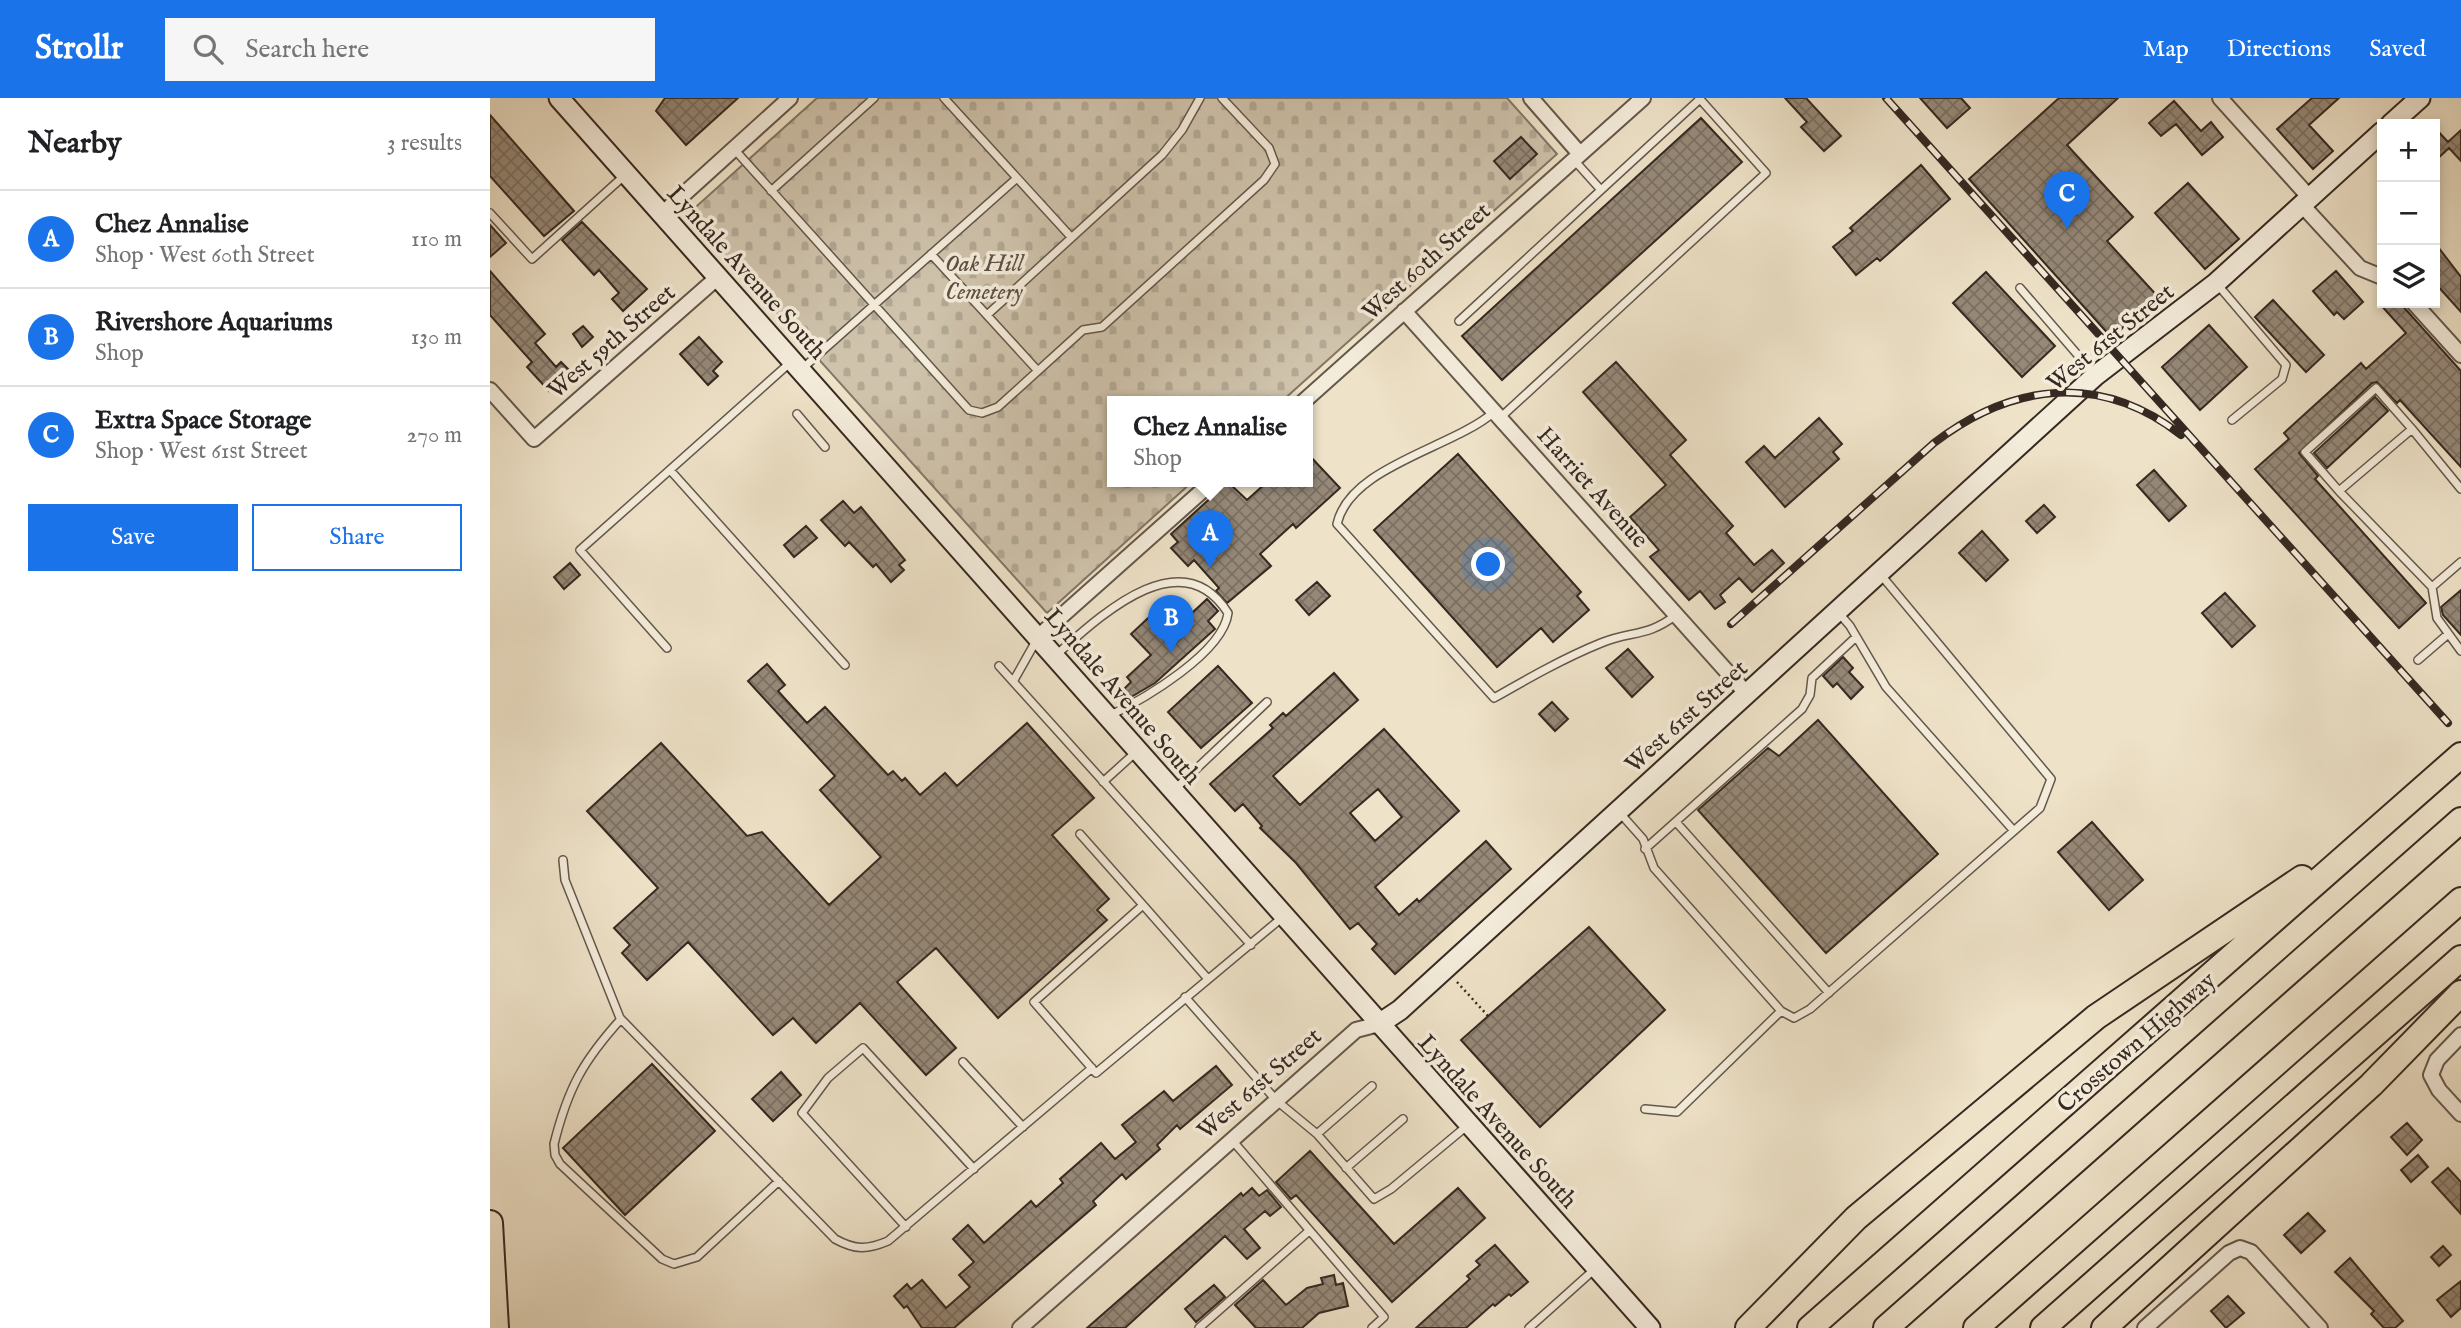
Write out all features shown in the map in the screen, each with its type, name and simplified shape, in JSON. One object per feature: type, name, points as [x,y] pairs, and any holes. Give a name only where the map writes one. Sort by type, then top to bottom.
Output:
[{"type":"highway","name":"Crosstown Highway","points":[[1810,1328],[2461,755]]},
{"type":"highway","points":[[1886,1328],[2461,820]]},
{"type":"highway","points":[[1748,1328],[1856,1218],[2096,1017],[2386,821]]},
{"type":"highway","points":[[1976,1328],[2461,900]]},
{"type":"highway","points":[[2043,1328],[2461,958]]},
{"type":"highway","points":[[2104,1328],[2371,1085],[2461,993]]},
{"type":"highway","points":[[490,1223],[496,1328]]},
{"type":"main road","name":"Lyndale Avenue South","points":[[559,98],[1650,1328]]},
{"type":"main road","points":[[2397,119],[2420,98]]},
{"type":"main road","name":"West 61st Street","points":[[1379,1024],[1400,1010],[2095,376],[2217,284],[2377,137]]},
{"type":"street","points":[[662,214],[790,98]]},
{"type":"street","points":[[1531,98],[1577,157]]},
{"type":"street","name":"West 60th Street","points":[[1310,396],[1643,98]]},
{"type":"street","points":[[2220,98],[2360,268],[2377,275]]},
{"type":"street","name":"West 59th Street","points":[[490,390],[534,439],[718,277]]},
{"type":"street","points":[[2419,308],[2461,355]]},
{"type":"street","name":"Harriet Avenue","points":[[1404,311],[1747,694]]},
{"type":"street","points":[[1038,637],[1206,487]]},
{"type":"street","name":"West 61st Street","points":[[1020,1328],[1356,1030],[1379,1024]]},
{"type":"street","points":[[2461,1035],[2437,1060],[2431,1075],[2439,1090],[2461,1114]]},
{"type":"street","points":[[2145,1328],[2230,1253],[2240,1248],[2251,1252],[2320,1328]]},
{"type":"lane","points":[[771,191],[874,98]]},
{"type":"lane","points":[[943,98],[1071,237]]},
{"type":"lane","points":[[987,315],[1162,155],[1182,130],[1200,98]]},
{"type":"lane","points":[[734,149],[969,410],[982,413],[998,407],[1083,330],[1101,327],[1264,180],[1275,164],[1269,148],[1222,98]]},
{"type":"lane","points":[[1459,321],[1700,99],[1766,173],[1497,415],[1401,460],[1342,505],[1337,524],[1494,698],[1562,660],[1605,641],[1658,629],[1676,614]]},
{"type":"lane","points":[[1577,157],[1601,190]]},
{"type":"lane","points":[[490,213],[532,259],[626,174]]},
{"type":"lane","points":[[667,648],[580,550],[670,470],[873,305],[1017,178]]},
{"type":"lane","points":[[931,254],[1038,371]]},
{"type":"lane","points":[[2217,284],[2286,365],[2282,379],[2232,420]]},
{"type":"lane","points":[[2020,288],[2095,376]]},
{"type":"lane","points":[[2461,489],[2376,388],[2305,452],[2339,492],[2432,587],[2437,618],[2461,651]]},
{"type":"lane","points":[[797,414],[825,447]]},
{"type":"lane","points":[[2339,492],[2412,429]]},
{"type":"lane","points":[[670,470],[845,665]]},
{"type":"lane","points":[[2432,587],[2461,562]]},
{"type":"lane","points":[[1618,812],[1643,839],[1654,868],[1781,1011],[1794,1018],[1829,993],[2040,808],[2051,779],[1879,574]]},
{"type":"lane","points":[[1055,656],[1102,615],[1139,591],[1174,582],[1193,583],[1219,599],[1228,613],[1219,638],[1152,695],[1109,716]]},
{"type":"lane","points":[[1837,611],[1886,687],[2014,831]]},
{"type":"lane","points":[[2418,660],[2447,635]]},
{"type":"lane","points":[[1014,680],[1038,637]]},
{"type":"lane","points":[[1645,849],[1802,709],[1810,695],[1812,678],[1856,638]]},
{"type":"lane","points":[[999,666],[1251,945]]},
{"type":"lane","points":[[1174,791],[1267,702]]},
{"type":"lane","points":[[1103,782],[1138,750]]},
{"type":"lane","points":[[1676,822],[1829,993]]},
{"type":"lane","points":[[1080,834],[1208,979]]},
{"type":"lane","points":[[563,860],[565,880],[621,1019],[835,1238],[848,1245],[871,1248],[888,1241],[906,1227],[1023,1128],[1284,916]]},
{"type":"lane","points":[[1094,1071],[1034,1002],[1143,905]]},
{"type":"lane","points":[[1185,996],[1277,1101],[1317,1134],[1374,1199],[1391,1189],[1469,1125]]},
{"type":"lane","points":[[1645,1109],[1677,1112],[1781,1011]]},
{"type":"lane","points":[[621,1019],[590,1053],[576,1079],[554,1144],[555,1156],[560,1164],[662,1259],[674,1264],[697,1257],[779,1181]]},
{"type":"lane","points":[[906,1227],[802,1113],[828,1078],[863,1048],[974,1169]]},
{"type":"lane","points":[[963,1062],[1023,1128]]},
{"type":"lane","points":[[1317,1134],[1372,1087]]},
{"type":"lane","points":[[1346,1168],[1403,1119]]},
{"type":"lane","points":[[1232,1140],[1384,1317],[1372,1328]]},
{"type":"lane","points":[[1199,1328],[1309,1231]]},
{"type":"lane","points":[[1529,1328],[1596,1268]]},
{"type":"path","points":[[1457,982],[1488,1016]]},
{"type":"green space","name":"Oak Hill Cemetery","points":[[817,98],[1507,98],[1557,154],[1288,396],[1107,396],[1107,487],[1186,487],[1047,613],[688,214]]},
{"type":"building","points":[[665,98],[738,98],[686,145],[656,111]]},
{"type":"building","points":[[1785,98],[1806,98],[1841,136],[1824,151],[1801,127],[1807,122]]},
{"type":"building","points":[[1920,98],[1961,98],[1970,108],[1947,128]]},
{"type":"building","points":[[2059,98],[2118,98],[2067,145],[2133,217],[2107,241],[2160,299],[2139,317],[2136,315],[2112,338],[1969,179]]},
{"type":"building","points":[[2312,98],[2339,98],[2309,125],[2333,151],[2313,169],[2277,129]]},
{"type":"building","points":[[2174,101],[2201,131],[2211,122],[2223,137],[2202,155],[2176,124],[2161,136],[2149,123]]},
{"type":"building","points":[[490,115],[574,211],[544,236],[490,176]]},
{"type":"building","points":[[1701,118],[1742,162],[1502,380],[1462,336]]},
{"type":"building","points":[[2461,130],[2461,161],[2449,148],[2440,156],[2440,133],[2448,142]]},
{"type":"building","points":[[1521,137],[1537,154],[1510,179],[1494,161]]},
{"type":"building","points":[[1921,165],[1950,199],[1880,261],[1877,258],[1856,275],[1833,247],[1853,231],[1850,228]]},
{"type":"building","points":[[2188,183],[2239,239],[2205,269],[2155,213]]},
{"type":"building","points":[[582,222],[647,289],[623,311],[612,299],[619,293],[599,270],[594,275],[562,240]]},
{"type":"building","points":[[490,225],[506,243],[490,257]]},
{"type":"building","points":[[2440,250],[2461,277],[2461,312],[2440,289]]},
{"type":"building","points":[[490,271],[545,334],[535,343],[556,367],[561,362],[570,371],[549,391],[527,367],[532,362],[490,315]]},
{"type":"building","points":[[2336,271],[2363,302],[2344,319],[2337,312],[2334,315],[2313,291]]},
{"type":"building","points":[[1986,272],[2055,346],[2022,377],[1953,303]]},
{"type":"building","points":[[2273,300],[2324,355],[2306,372],[2255,317]]},
{"type":"building","points":[[2384,308],[2404,308],[2461,371],[2461,467],[2400,400],[2397,403],[2377,382],[2372,383],[2299,453],[2318,476],[2315,479],[2426,603],[2399,628],[2255,469],[2289,439],[2284,433],[2361,363],[2366,369],[2406,333]]},
{"type":"building","points":[[2209,325],[2247,367],[2200,410],[2162,367]]},
{"type":"building","points":[[583,326],[593,337],[582,347],[573,334]]},
{"type":"building","points":[[699,337],[722,362],[713,371],[718,376],[708,385],[680,354]]},
{"type":"building","points":[[1616,362],[1686,440],[1670,455],[1733,526],[1726,533],[1754,565],[1772,550],[1784,563],[1752,592],[1739,578],[1720,595],[1725,602],[1715,609],[1700,591],[1689,600],[1650,557],[1659,550],[1630,517],[1666,485],[1583,392]]},
{"type":"building","points":[[2375,397],[2388,411],[2327,468],[2314,453]]},
{"type":"building","points":[[1819,418],[1842,444],[1833,452],[1839,459],[1785,507],[1746,462],[1764,446],[1775,458]]},
{"type":"building","points":[[1458,454],[1581,592],[1577,596],[1589,610],[1553,642],[1541,628],[1497,667],[1374,530]]},
{"type":"building","points":[[1313,459],[1340,488],[1296,528],[1293,524],[1260,554],[1271,566],[1227,603],[1216,591],[1219,588],[1194,560],[1188,566],[1171,548],[1178,542],[1171,534],[1223,487],[1233,487],[1247,500],[1261,487],[1313,487]]},
{"type":"building","points":[[2154,470],[2186,506],[2169,521],[2137,485]]},
{"type":"building","points":[[843,501],[854,513],[861,507],[905,560],[899,565],[904,570],[891,582],[876,564],[873,567],[849,542],[845,546],[821,520]]},
{"type":"building","points":[[2044,505],[2055,517],[2037,533],[2026,521]]},
{"type":"building","points":[[806,526],[817,538],[794,557],[784,545]]},
{"type":"building","points":[[1982,531],[2008,560],[1986,581],[1959,553]]},
{"type":"building","points":[[570,563],[580,575],[564,589],[554,577]]},
{"type":"building","points":[[1317,582],[1330,596],[1309,615],[1296,600]]},
{"type":"building","points":[[2461,590],[2461,635],[2443,615],[2441,607]]},
{"type":"building","points":[[2225,593],[2255,626],[2232,647],[2202,613]]},
{"type":"building","points":[[1207,599],[1218,611],[1208,621],[1215,629],[1155,683],[1131,697],[1124,689],[1131,682],[1127,677],[1151,655],[1131,634],[1160,607],[1178,626]]},
{"type":"building","points":[[1628,649],[1653,677],[1632,697],[1606,668]]},
{"type":"building","points":[[1843,657],[1853,668],[1849,672],[1863,687],[1851,699],[1837,683],[1833,687],[1823,676]]},
{"type":"building","points":[[767,664],[785,685],[778,691],[807,723],[825,707],[888,775],[893,771],[902,781],[905,778],[920,795],[945,773],[957,786],[1027,723],[1094,798],[1052,835],[1109,899],[1097,910],[1107,920],[998,1018],[936,948],[897,982],[956,1048],[926,1075],[860,1003],[816,1043],[793,1018],[773,1035],[688,942],[647,980],[622,953],[630,945],[614,928],[658,888],[587,811],[661,743],[747,836],[762,832],[829,905],[881,857],[820,790],[835,776],[748,681]]},
{"type":"building","points":[[1218,666],[1252,703],[1201,748],[1168,712]]},
{"type":"building","points":[[1334,673],[1358,700],[1273,776],[1300,805],[1384,729],[1459,811],[1375,887],[1399,915],[1417,899],[1419,902],[1486,841],[1511,869],[1395,974],[1372,949],[1377,944],[1358,923],[1350,929],[1296,863],[1260,828],[1262,826],[1243,804],[1235,811],[1210,784],[1273,728],[1270,725],[1283,713],[1286,716]],"holes":[[[1378,789],[1402,817],[1375,841],[1350,813]]]},
{"type":"building","points":[[1552,702],[1568,719],[1555,731],[1539,714]]},
{"type":"building","points":[[1818,720],[1938,854],[1826,953],[1698,810],[1768,748],[1779,756]]},
{"type":"building","points":[[2092,822],[2143,880],[2109,910],[2058,852]]},
{"type":"building","points":[[1589,927],[1665,1010],[1540,1127],[1461,1040]]},
{"type":"building","points":[[652,1064],[715,1131],[625,1215],[563,1148]]},
{"type":"building","points":[[1216,1066],[1232,1085],[1180,1129],[1177,1125],[1157,1145],[1160,1149],[1126,1179],[1122,1174],[1093,1201],[1096,1205],[954,1328],[922,1328],[907,1306],[904,1308],[894,1296],[907,1284],[911,1289],[922,1280],[946,1308],[970,1287],[959,1275],[974,1262],[953,1239],[968,1225],[984,1243],[1031,1201],[1036,1207],[1063,1183],[1060,1179],[1101,1143],[1115,1159],[1136,1142],[1122,1125],[1164,1091],[1173,1101]]},
{"type":"building","points":[[781,1072],[801,1095],[773,1121],[752,1099]]},
{"type":"building","points":[[2407,1123],[2422,1140],[2407,1155],[2391,1137]]},
{"type":"building","points":[[1310,1151],[1394,1244],[1458,1188],[1485,1218],[1392,1302],[1296,1195],[1291,1199],[1276,1182]]},
{"type":"building","points":[[2418,1155],[2428,1167],[2411,1182],[2401,1170]]},
{"type":"building","points":[[2448,1168],[2461,1182],[2461,1214],[2432,1182]]},
{"type":"building","points":[[1252,1188],[1259,1196],[1267,1190],[1281,1207],[1270,1216],[1265,1211],[1244,1229],[1260,1248],[1247,1259],[1225,1236],[1125,1328],[1087,1328],[1241,1193],[1243,1196]]},
{"type":"building","points":[[2308,1213],[2325,1231],[2301,1253],[2284,1235]]},
{"type":"building","points":[[1495,1245],[1528,1282],[1511,1296],[1509,1294],[1495,1306],[1493,1304],[1466,1328],[1416,1328],[1470,1279],[1467,1276],[1480,1265],[1476,1261]]},
{"type":"building","points":[[2443,1246],[2451,1255],[2439,1266],[2431,1257]]},
{"type":"building","points":[[2350,1258],[2403,1321],[2395,1328],[2384,1328],[2371,1314],[2374,1311],[2335,1272]]},
{"type":"building","points":[[1334,1275],[1336,1285],[1343,1283],[1348,1306],[1319,1313],[1302,1328],[1256,1328],[1235,1305],[1263,1280],[1286,1305],[1307,1288],[1323,1284],[1321,1278]]},
{"type":"building","points":[[2461,1281],[2461,1308],[2451,1317],[2437,1300]]},
{"type":"building","points":[[1214,1285],[1225,1297],[1196,1322],[1185,1309]]},
{"type":"building","points":[[2228,1296],[2244,1313],[2226,1328],[2211,1311]]},
{"type":"railway","points":[[1886,98],[2448,723]]},
{"type":"railway","points":[[1731,624],[1934,443],[1964,423],[1994,408],[2025,397],[2056,393],[2088,394],[2119,401],[2150,415],[2181,435]]},
{"type":"place","name":"Extra Space Storage","points":[[2067,229]]},
{"type":"place","name":"Chez Annalise","points":[[1210,568]]},
{"type":"place","name":"Rivershore Aquariums","points":[[1171,653]]}]
